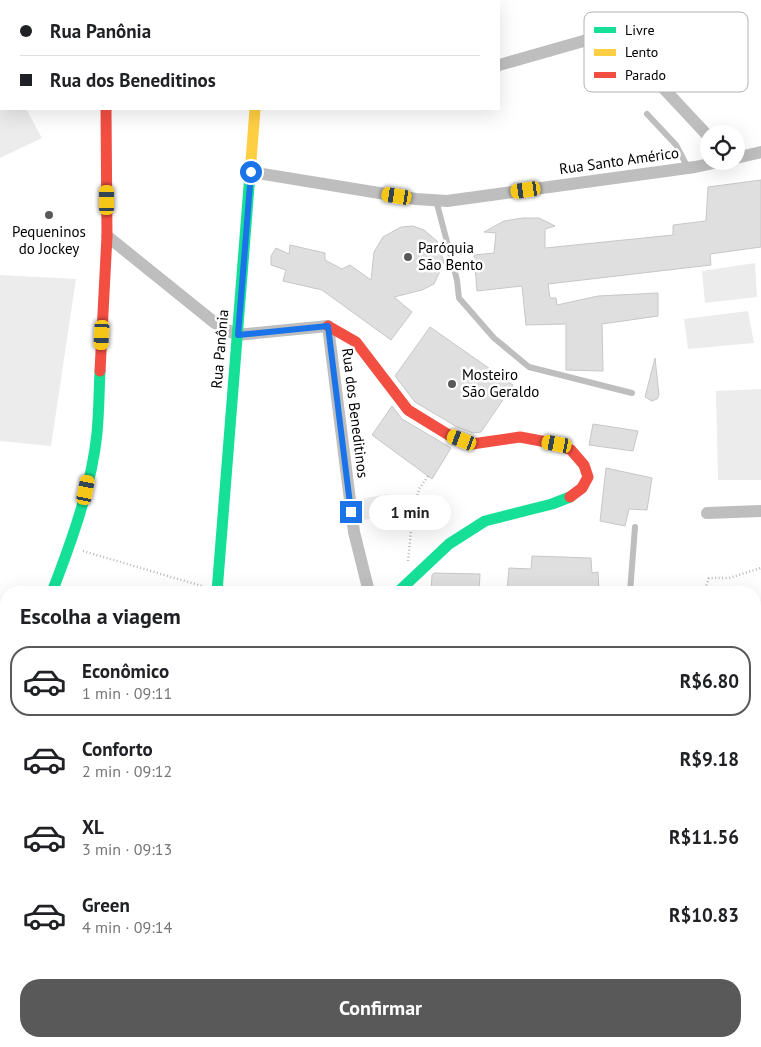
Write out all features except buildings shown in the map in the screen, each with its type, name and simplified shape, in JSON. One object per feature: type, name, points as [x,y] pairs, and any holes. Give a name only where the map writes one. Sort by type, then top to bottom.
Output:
[{"type":"street","points":[[500,65],[584,41]]},
{"type":"street","points":[[667,92],[700,127]]},
{"type":"street","points":[[54,586],[69,547],[86,490],[97,434],[108,236],[106,110]]},
{"type":"street","name":"Rua Panônia","points":[[218,586],[255,110]]},
{"type":"street","points":[[745,156],[761,152]]},
{"type":"street","name":"Rua Santo Américo","points":[[251,172],[416,199],[447,201],[700,166]]},
{"type":"street","points":[[108,236],[215,323],[238,335],[328,326],[356,342],[408,410],[452,436],[472,444],[520,437],[557,444],[571,450],[584,465],[588,477],[582,488],[573,496],[552,504],[485,521],[449,544],[404,586]]},
{"type":"street","name":"Rua dos Beneditinos","points":[[328,326],[354,532],[368,586]]},
{"type":"street","points":[[708,513],[761,512]]},
{"type":"lane","points":[[647,114],[676,145],[688,168]]},
{"type":"lane","points":[[436,200],[457,280],[459,298],[494,338],[528,367],[632,393]]},
{"type":"lane","points":[[630,586],[635,527]]},
{"type":"path","points":[[409,581],[407,576],[412,521],[419,489],[428,476]]},
{"type":"path","points":[[69,547],[201,586]]},
{"type":"path","points":[[706,586],[709,578],[729,578],[761,568]]},
{"type":"shaded area","points":[[0,110],[27,110],[42,138],[0,158]]},
{"type":"shaded area","points":[[755,263],[757,297],[705,303],[702,271]]},
{"type":"shaded area","points":[[0,275],[76,279],[51,446],[0,441]]},
{"type":"shaded area","points":[[748,311],[754,343],[688,349],[684,319]]},
{"type":"shaded area","points":[[761,389],[761,480],[718,480],[716,391]]},
{"type":"shaded area","points":[[388,494],[390,515],[364,520],[361,499]]},
{"type":"traffic: fast","points":[[217,586],[250,174]]},
{"type":"traffic: fast","points":[[54,586],[73,534],[91,473],[97,433],[100,371]]},
{"type":"traffic: fast","points":[[404,586],[449,544],[485,521],[552,504],[570,497]]},
{"type":"traffic: slow","points":[[250,174],[255,110]]},
{"type":"traffic: jam","points":[[100,371],[107,236],[106,110]]},
{"type":"traffic: jam","points":[[328,326],[356,342],[408,410],[452,437],[472,444],[520,437],[557,444],[571,450],[584,465],[588,477],[582,488],[570,497]]},
{"type":"place","name":"Pequeninos do Jockey","points":[[49,215]]},
{"type":"place","name":"Paróquia São Bento","points":[[408,257]]},
{"type":"place","name":"Mosteiro São Geraldo","points":[[452,384]]},
{"type":"route","points":[[251,172],[238,335],[328,326],[351,512]]}]
